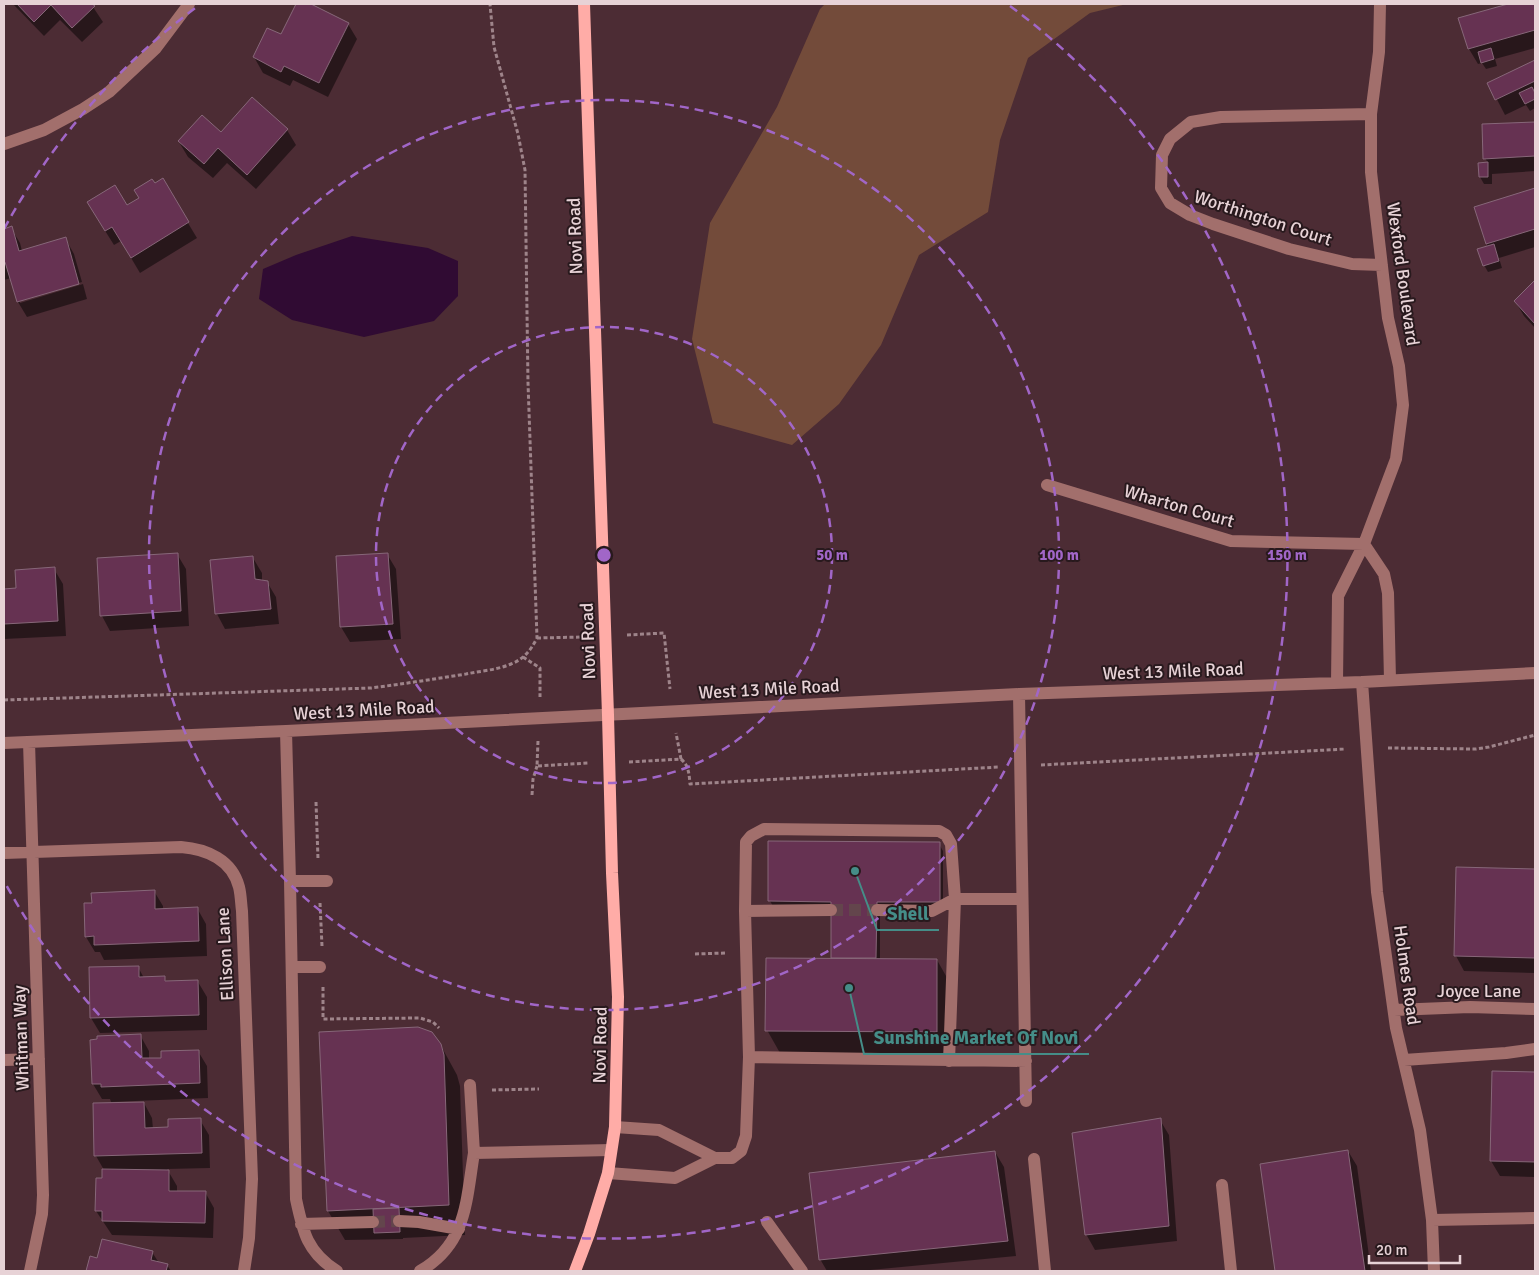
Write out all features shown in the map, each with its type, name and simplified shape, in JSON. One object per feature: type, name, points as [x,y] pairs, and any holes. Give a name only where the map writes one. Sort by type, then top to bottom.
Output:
[{"type":"main road","name":"Novi Road","points":[[574,1271],[589,1234],[608,1172],[616,1126],[618,997],[612,873],[584,4]]},
{"type":"street","points":[[4,144],[44,130],[83,109],[109,92],[156,48],[189,4]]},
{"type":"street","name":"Wexford Boulevard","points":[[1337,683],[1338,596],[1364,544],[1396,459],[1403,405],[1399,366],[1388,318],[1371,172],[1370,114],[1379,52],[1380,4]]},
{"type":"street","name":"Worthington Court","points":[[1370,114],[1221,117],[1191,122],[1170,139],[1162,154],[1161,188],[1170,202],[1190,215],[1214,224],[1289,248],[1352,264],[1382,265]]},
{"type":"street","name":"Wharton Court","points":[[1047,485],[1231,541],[1364,544]]},
{"type":"street","points":[[1364,544],[1384,574],[1388,593],[1390,680]]},
{"type":"street","name":"West 13 Mile Road","points":[[4,743],[286,731],[1019,694],[1362,682],[1535,673]]},
{"type":"street","name":"Holmes Road","points":[[1362,682],[1377,892],[1394,1010],[1420,1130],[1432,1220],[1434,1271]]},
{"type":"street","points":[[1019,694],[1026,1101]]},
{"type":"street","points":[[286,731],[296,1199],[301,1224],[308,1243],[323,1262],[337,1271]]},
{"type":"street","name":"Whitman Way","points":[[29,742],[43,1195],[42,1214],[30,1271]]},
{"type":"street","points":[[616,1126],[659,1130],[715,1158],[732,1158],[742,1151],[746,1136],[749,1057],[745,911],[746,842],[751,836],[764,829],[939,831],[946,835],[951,844],[955,899],[949,1061]]},
{"type":"street","name":"Ellison Lane","points":[[4,853],[195,848],[216,857],[234,874],[239,888],[242,911],[252,1179],[249,1238],[244,1271]]},
{"type":"street","points":[[290,881],[323,881]]},
{"type":"street","points":[[876,910],[932,911],[955,899],[1022,899]]},
{"type":"street","points":[[745,911],[831,910]]},
{"type":"street","points":[[292,967],[320,967]]},
{"type":"street","name":"Joyce Lane","points":[[1394,1010],[1470,1007],[1535,1009]]},
{"type":"street","points":[[1404,1060],[1506,1053],[1535,1049]]},
{"type":"street","points":[[749,1057],[1026,1061]]},
{"type":"street","points":[[4,1060],[39,1059]]},
{"type":"street","points":[[420,1271],[428,1267],[448,1248],[459,1229],[474,1153],[471,1088]]},
{"type":"street","points":[[474,1153],[611,1150]]},
{"type":"street","points":[[608,1172],[675,1178],[715,1158]]},
{"type":"street","points":[[1034,1159],[1045,1271]]},
{"type":"street","points":[[1222,1185],[1231,1271]]},
{"type":"street","points":[[1432,1220],[1535,1218]]},
{"type":"street","points":[[399,1221],[419,1222],[459,1229]]},
{"type":"street","points":[[301,1224],[374,1222]]},
{"type":"street","points":[[767,1222],[802,1271]]},
{"type":"path","points":[[4,700],[371,688],[490,670],[523,658],[532,648],[536,638],[527,373],[525,170],[518,134],[494,47],[490,4]]},
{"type":"path","points":[[681,759],[686,764],[689,772],[690,784],[1367,748],[1476,749],[1490,748],[1535,735]]},
{"type":"path","points":[[532,796],[533,779],[537,766]]},
{"type":"path","points":[[316,802],[323,881],[323,950]]},
{"type":"path","points":[[323,985],[323,1019],[420,1018],[433,1022],[439,1028]]},
{"type":"path","points":[[471,1088],[539,1089]]},
{"type":"shaded area","points":[[825,4],[1127,4],[1090,13],[1028,58],[1000,140],[988,212],[919,255],[881,345],[839,404],[792,445],[713,423],[692,339],[710,223],[777,107],[820,9]]},
{"type":"shaded area","points":[[352,236],[428,248],[458,261],[458,296],[434,321],[364,337],[292,320],[259,299],[263,269],[296,255]]},
{"type":"building","points":[[17,4],[92,4],[95,6],[72,28],[51,5],[34,22]]},
{"type":"building","points":[[296,4],[311,4],[349,23],[319,83],[284,66],[281,72],[253,57],[267,28],[281,34]]},
{"type":"building","points":[[1508,4],[1535,4],[1535,30],[1468,49],[1458,18]]},
{"type":"building","points":[[1491,48],[1494,59],[1481,63],[1478,52]]},
{"type":"building","points":[[1535,60],[1535,81],[1495,100],[1487,83]]},
{"type":"building","points":[[1532,87],[1535,99],[1525,104],[1519,93]]},
{"type":"building","points":[[252,97],[288,129],[247,175],[218,148],[204,164],[178,141],[202,115],[221,132]]},
{"type":"building","points":[[1535,122],[1535,156],[1483,159],[1482,124]]},
{"type":"building","points":[[1488,162],[1488,177],[1479,177],[1478,163]]},
{"type":"building","points":[[163,178],[189,222],[131,258],[112,227],[105,231],[87,202],[115,185],[127,205],[139,198],[134,190],[152,179],[155,183]]},
{"type":"building","points":[[1535,188],[1535,229],[1486,244],[1474,207]]},
{"type":"building","points":[[12,226],[19,251],[66,237],[79,284],[17,302],[4,263],[4,229]]},
{"type":"building","points":[[1494,244],[1499,261],[1483,266],[1477,249]]},
{"type":"building","points":[[1535,280],[1535,324],[1514,301]]},
{"type":"building","points":[[178,553],[181,611],[100,616],[97,558]]},
{"type":"building","points":[[388,553],[393,624],[340,627],[336,556]]},
{"type":"building","points":[[253,556],[255,579],[268,581],[271,609],[215,614],[210,560]]},
{"type":"building","points":[[55,567],[58,621],[4,624],[4,589],[16,588],[15,570]]},
{"type":"building","points":[[768,841],[940,842],[940,902],[877,902],[876,958],[831,958],[831,902],[768,901]]},
{"type":"building","points":[[1456,867],[1535,869],[1535,958],[1454,956]]},
{"type":"building","points":[[155,890],[155,909],[198,907],[199,941],[94,945],[94,936],[85,937],[84,903],[92,903],[91,893]]},
{"type":"building","points":[[766,958],[937,959],[937,1032],[765,1031]]},
{"type":"building","points":[[139,966],[139,977],[165,976],[165,981],[198,980],[199,1015],[90,1018],[89,967]]},
{"type":"building","points":[[418,1027],[432,1032],[441,1044],[444,1055],[449,1205],[327,1211],[319,1032]]},
{"type":"building","points":[[141,1034],[142,1058],[161,1058],[161,1051],[199,1050],[200,1083],[101,1087],[101,1084],[92,1084],[90,1040],[97,1039],[97,1036]]},
{"type":"building","points":[[1492,1071],[1535,1072],[1535,1162],[1490,1161]]},
{"type":"building","points":[[144,1102],[145,1128],[168,1127],[168,1119],[201,1118],[202,1153],[94,1156],[93,1103]]},
{"type":"building","points":[[1161,1118],[1169,1226],[1085,1235],[1072,1133]]},
{"type":"building","points":[[1348,1150],[1365,1271],[1275,1271],[1260,1164]]},
{"type":"building","points":[[995,1151],[1008,1241],[819,1260],[809,1173]]},
{"type":"building","points":[[102,1169],[169,1170],[169,1191],[206,1191],[205,1223],[102,1221],[102,1211],[95,1211],[96,1178],[102,1178]]},
{"type":"building","points":[[399,1208],[400,1232],[374,1233],[373,1209]]},
{"type":"building","points":[[102,1239],[153,1251],[151,1260],[168,1264],[166,1271],[86,1271],[90,1256],[97,1258]]},
{"type":"tunnel","points":[[831,910],[877,910]]},
{"type":"tunnel","points":[[373,1222],[399,1221]]},
{"type":"place","name":"Shell","points":[[855,871]]},
{"type":"place","name":"Sunshine Market Of Novi","points":[[849,988]]}]
